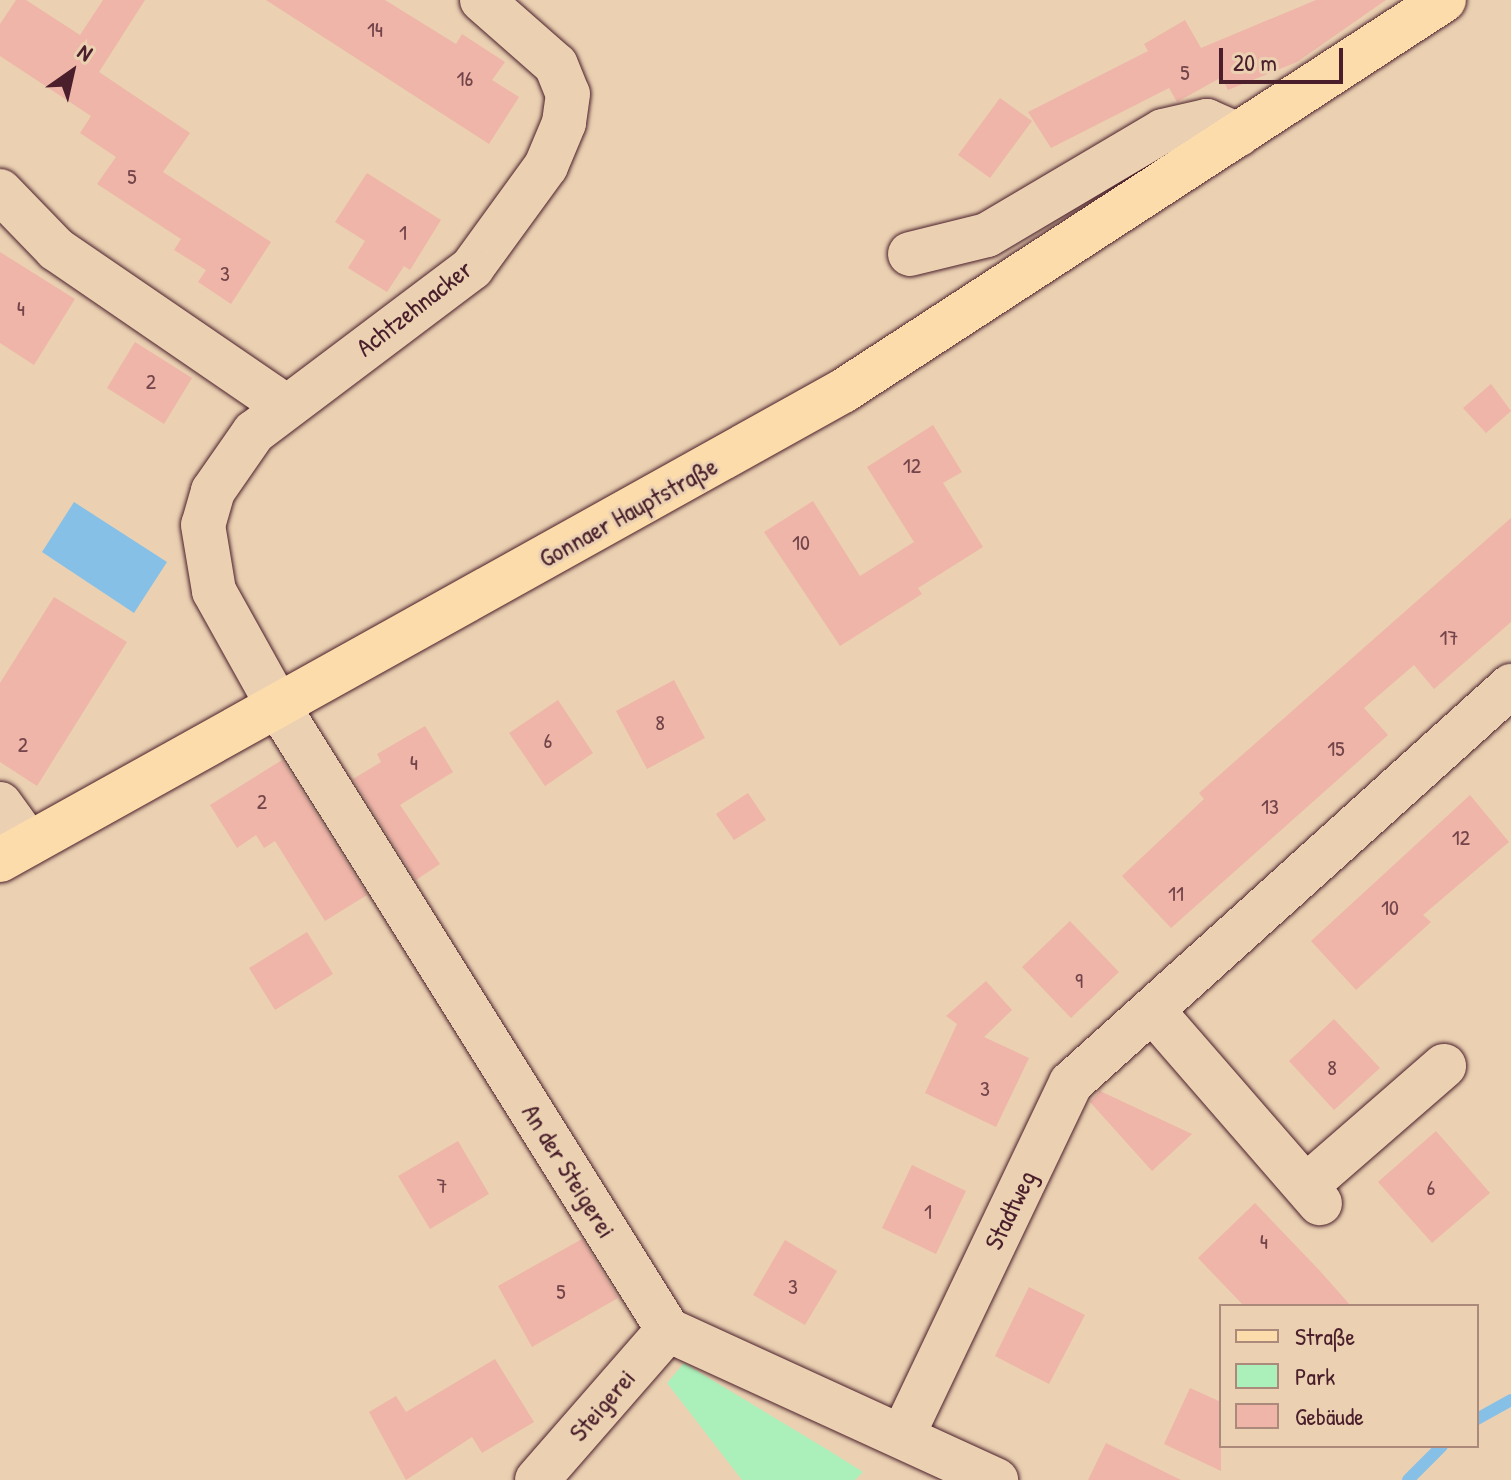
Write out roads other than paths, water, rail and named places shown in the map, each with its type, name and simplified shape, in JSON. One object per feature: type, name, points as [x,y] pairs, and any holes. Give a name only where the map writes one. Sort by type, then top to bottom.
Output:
[{"type":"main road","name":"Gonnaer Hauptstraße","points":[[14,852],[843,391],[1444,0]]},
{"type":"street","name":"Achtzehnacker","points":[[278,706],[214,591],[203,525],[213,491],[254,432],[472,268],[546,166],[564,123],[568,94],[556,65],[482,0]]},
{"type":"street","points":[[910,254],[987,235],[1163,131],[1207,121],[1238,135]]},
{"type":"street","points":[[0,191],[56,249],[285,406]]},
{"type":"street","name":"Stadtweg","points":[[903,1435],[1071,1083],[1511,686]]},
{"type":"street","name":"An der Steigerei","points":[[278,706],[668,1330]]},
{"type":"street","points":[[0,804],[14,852]]},
{"type":"street","points":[[1152,1010],[1313,1194],[1444,1066]]},
{"type":"street","points":[[668,1330],[996,1480]]},
{"type":"street","name":"Steigerei","points":[[537,1480],[668,1330]]},
{"type":"water","points":[[74,502],[167,562],[134,613],[42,552]]},
{"type":"waterway","points":[[1479,1418],[1511,1400]]},
{"type":"waterway","points":[[1408,1480],[1440,1448]]}]
